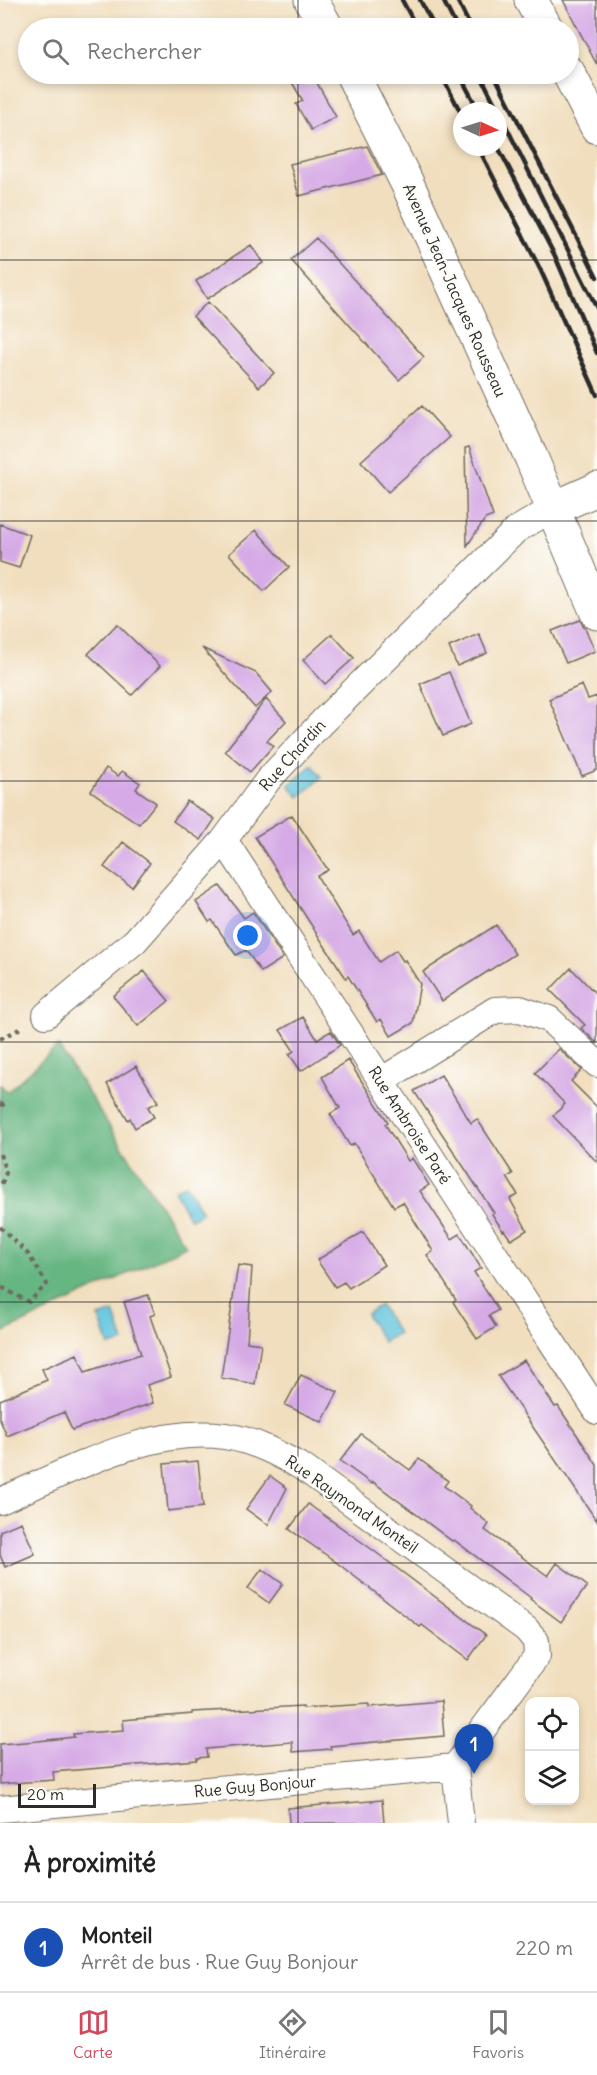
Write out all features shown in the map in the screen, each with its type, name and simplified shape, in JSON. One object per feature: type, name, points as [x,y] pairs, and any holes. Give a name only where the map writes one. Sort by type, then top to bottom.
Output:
[{"type":"main road","points":[[310,0],[321,18]]},
{"type":"main road","points":[[531,0],[541,18]]},
{"type":"main road","name":"Avenue Jean-Jacques Rousseau","points":[[357,84],[407,183],[531,457],[597,613]]},
{"type":"main road","points":[[582,84],[597,127]]},
{"type":"main road","points":[[552,509],[597,489]]},
{"type":"street","name":"Rue Chardin","points":[[46,1016],[135,941],[224,840],[268,780],[322,722],[516,531],[552,509]]},
{"type":"street","name":"Rue Ambroise Paré","points":[[224,840],[597,1411]]},
{"type":"street","points":[[381,1081],[495,1010],[520,1009],[549,1018],[597,1064]]},
{"type":"street","name":"Rue Raymond Monteil","points":[[0,1501],[118,1450],[154,1440],[189,1435],[228,1436],[281,1454],[526,1629],[536,1641],[537,1656],[455,1767]]},
{"type":"street","points":[[455,1767],[461,1823]]},
{"type":"street","name":"Rue Guy Bonjour","points":[[0,1809],[455,1767]]},
{"type":"path","points":[[0,1104],[3,1105],[0,1110]]},
{"type":"path","points":[[0,1154],[6,1173],[0,1188]]},
{"type":"path","points":[[0,1227],[28,1254],[47,1284],[29,1302],[0,1285]]},
{"type":"green space","points":[[58,1046],[186,1246],[0,1334],[0,1084],[7,1092]]},
{"type":"water","points":[[312,765],[322,777],[299,797],[289,785]]},
{"type":"water","points":[[186,1184],[202,1213],[190,1219],[174,1190]]},
{"type":"water","points":[[380,1305],[398,1333],[383,1342],[366,1314]]},
{"type":"water","points":[[114,1312],[124,1342],[109,1346],[99,1317]]},
{"type":"building","points":[[563,0],[597,0],[597,65],[579,31],[579,18],[572,18]]},
{"type":"building","points":[[293,84],[318,84],[336,117],[311,130],[296,104],[303,101]]},
{"type":"building","points":[[367,146],[382,175],[299,196],[290,164]]},
{"type":"building","points":[[316,238],[424,357],[399,380],[291,260]]},
{"type":"building","points":[[251,245],[263,263],[207,299],[196,281]]},
{"type":"building","points":[[208,302],[274,373],[259,387],[193,316]]},
{"type":"building","points":[[422,406],[450,437],[388,492],[361,461]]},
{"type":"building","points":[[469,447],[493,516],[485,519],[467,546],[465,448]]},
{"type":"building","points":[[0,524],[30,535],[19,568],[0,562]]},
{"type":"building","points":[[256,530],[289,567],[264,591],[229,554]]},
{"type":"building","points":[[580,620],[595,651],[566,663],[552,631]]},
{"type":"building","points":[[117,624],[160,666],[132,695],[88,654]]},
{"type":"building","points":[[332,634],[354,658],[325,684],[303,660]]},
{"type":"building","points":[[479,634],[487,653],[457,666],[449,647]]},
{"type":"building","points":[[202,648],[256,673],[272,692],[255,708]]},
{"type":"building","points":[[449,672],[471,724],[443,736],[420,684]]},
{"type":"building","points":[[582,685],[588,699],[597,696],[597,770],[582,776],[549,699]]},
{"type":"building","points":[[266,699],[286,721],[267,741],[273,746],[250,772],[225,751]]},
{"type":"building","points":[[106,768],[118,776],[122,771],[140,783],[136,789],[156,803],[139,824],[91,791]]},
{"type":"building","points":[[187,801],[215,819],[201,840],[173,821]]},
{"type":"building","points":[[292,815],[328,870],[317,876],[353,935],[359,931],[379,962],[396,950],[420,984],[413,1023],[391,1036],[381,1019],[377,1022],[348,976],[346,978],[255,837]]},
{"type":"building","points":[[123,842],[150,863],[132,887],[104,867]]},
{"type":"building","points":[[220,886],[244,918],[253,912],[283,958],[261,972],[246,950],[236,955],[212,920],[209,922],[196,902]]},
{"type":"building","points":[[496,925],[515,954],[442,1001],[423,972]]},
{"type":"building","points":[[571,968],[597,995],[597,1043],[581,1028],[585,1025],[550,990]]},
{"type":"building","points":[[144,971],[169,1001],[138,1026],[113,996]]},
{"type":"building","points":[[303,1017],[317,1039],[331,1031],[340,1045],[301,1071],[289,1054],[294,1051],[280,1030]]},
{"type":"building","points":[[559,1049],[582,1070],[571,1081],[597,1107],[597,1162],[553,1116],[565,1104],[535,1073]]},
{"type":"building","points":[[348,1060],[388,1122],[385,1124],[408,1161],[412,1158],[429,1185],[420,1191],[452,1239],[460,1234],[481,1268],[474,1272],[498,1310],[489,1316],[496,1327],[477,1339],[453,1302],[456,1300],[427,1255],[433,1251],[403,1202],[394,1207],[354,1143],[350,1146],[330,1114],[340,1108],[322,1077]]},
{"type":"building","points":[[136,1066],[158,1102],[148,1107],[154,1117],[135,1128],[107,1084]]},
{"type":"building","points":[[441,1075],[471,1123],[477,1119],[513,1174],[507,1177],[518,1195],[510,1199],[527,1230],[511,1240],[414,1091]]},
{"type":"building","points":[[363,1232],[384,1265],[349,1288],[344,1282],[335,1287],[317,1260]]},
{"type":"building","points":[[238,1265],[252,1267],[247,1342],[261,1344],[255,1384],[221,1378]]},
{"type":"building","points":[[148,1295],[155,1314],[150,1316],[171,1377],[147,1385],[153,1403],[72,1430],[64,1412],[7,1436],[0,1420],[0,1400],[47,1380],[42,1369],[77,1354],[85,1372],[141,1354],[124,1302]]},
{"type":"building","points":[[524,1360],[597,1465],[597,1521],[498,1376]]},
{"type":"building","points":[[301,1375],[338,1392],[322,1422],[285,1405]]},
{"type":"building","points":[[361,1434],[410,1470],[419,1459],[448,1481],[444,1486],[471,1506],[470,1508],[489,1524],[485,1530],[548,1576],[557,1563],[587,1586],[561,1622],[454,1540],[452,1541],[373,1482],[372,1484],[340,1461]]},
{"type":"building","points":[[198,1461],[203,1507],[168,1511],[164,1464]]},
{"type":"building","points":[[270,1476],[287,1488],[268,1525],[246,1509]]},
{"type":"building","points":[[308,1504],[486,1635],[468,1660],[289,1529]]},
{"type":"building","points":[[21,1522],[35,1554],[5,1567],[0,1555],[0,1531]]},
{"type":"building","points":[[262,1569],[283,1584],[269,1603],[248,1588]]},
{"type":"building","points":[[441,1701],[444,1736],[330,1746],[331,1749],[293,1752],[292,1742],[206,1749],[207,1757],[197,1758],[197,1760],[53,1772],[54,1780],[0,1784],[0,1744],[124,1730],[123,1720],[192,1714],[192,1712],[369,1704],[369,1707]]},
{"type":"building","points":[[382,1800],[384,1823],[289,1823],[288,1808]]},
{"type":"railway","points":[[402,0],[412,18]]},
{"type":"railway","points":[[420,0],[430,18]]},
{"type":"railway","points":[[443,0],[452,18]]},
{"type":"railway","points":[[457,0],[466,18]]},
{"type":"railway","points":[[446,84],[455,102]]},
{"type":"railway","points":[[464,84],[474,102]]},
{"type":"railway","points":[[485,84],[597,308]]},
{"type":"railway","points":[[499,84],[597,277]]},
{"type":"railway","points":[[483,156],[541,271],[597,395]]},
{"type":"railway","points":[[503,156],[555,256],[597,353]]},
{"type":"place","name":"Monteil","points":[[474,1774]]}]
